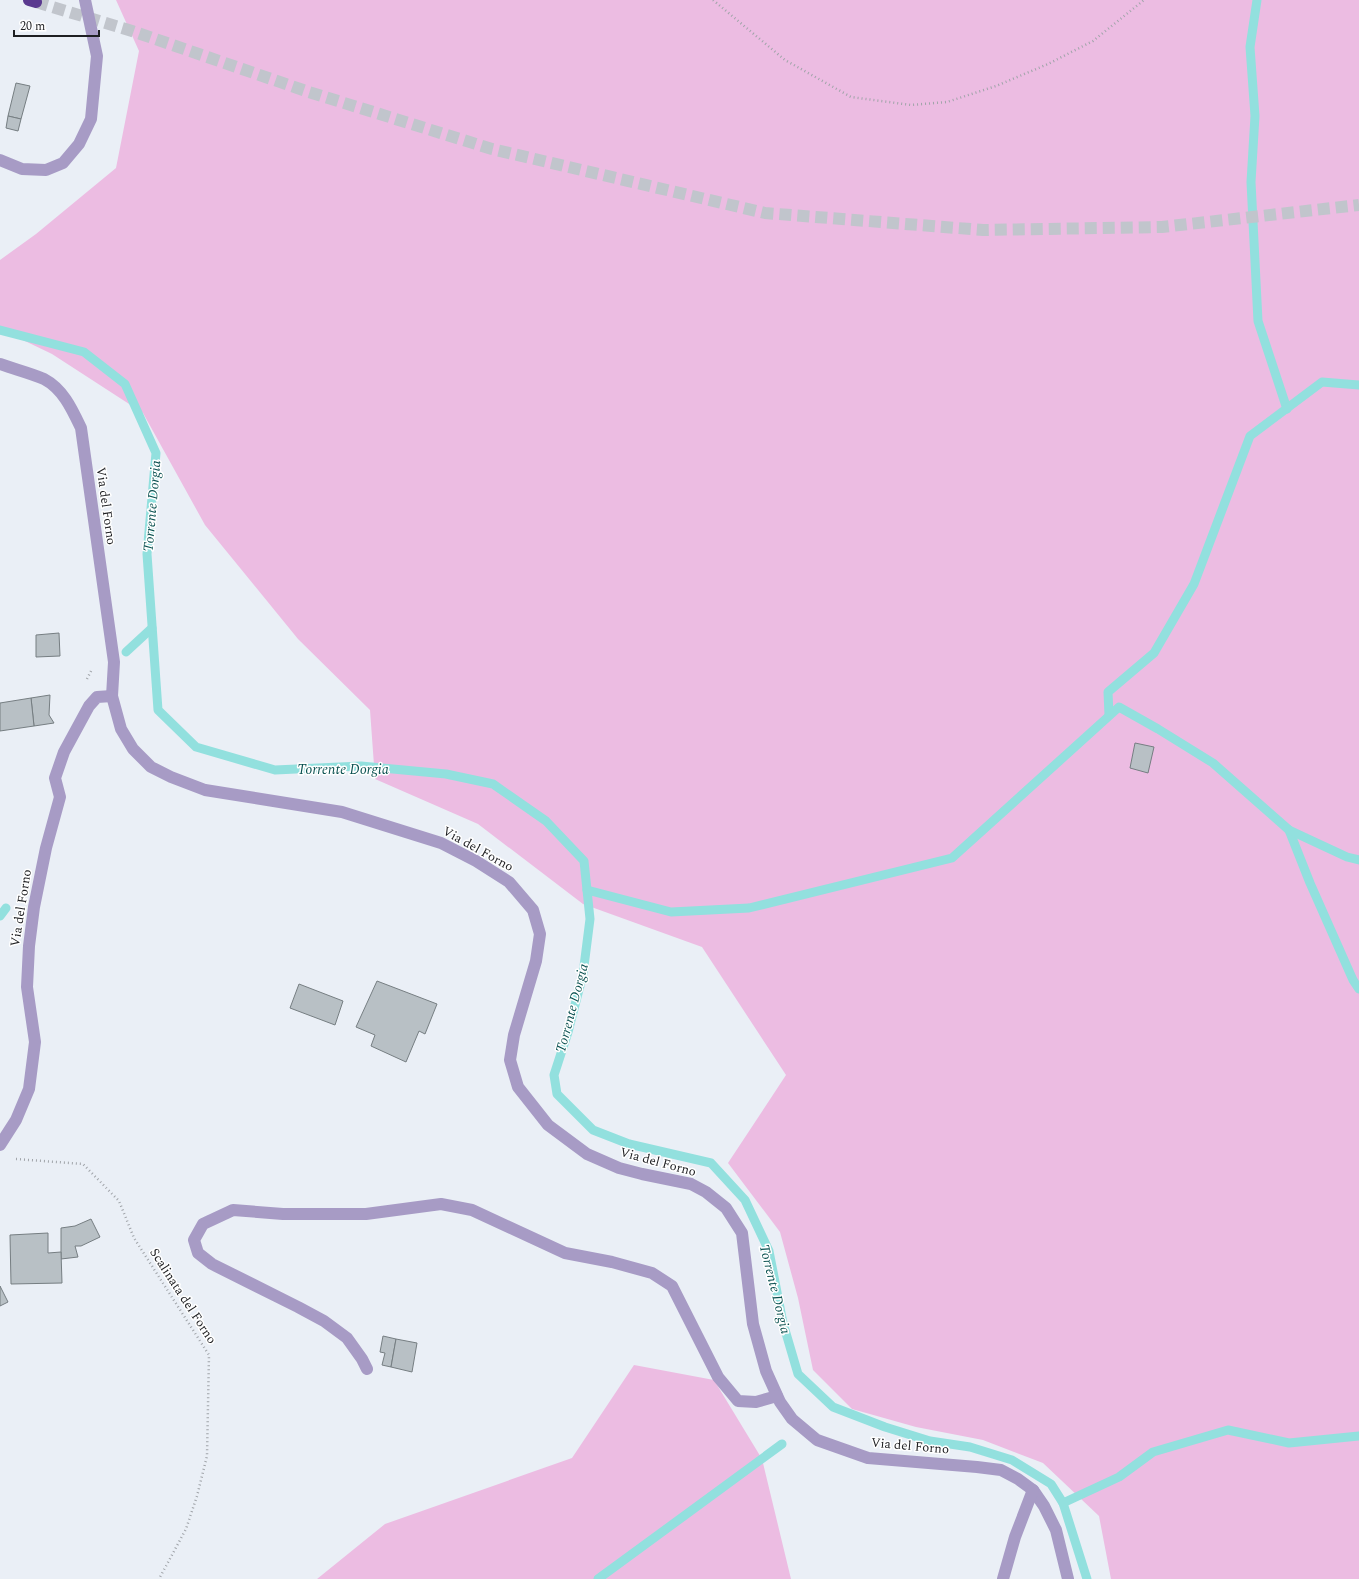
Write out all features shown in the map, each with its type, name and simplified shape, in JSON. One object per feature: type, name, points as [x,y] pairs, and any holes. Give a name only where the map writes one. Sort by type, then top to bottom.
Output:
[{"type":"street","points":[[0,160],[22,169],[46,170],[63,163],[79,144],[91,119],[97,56],[85,0]]},
{"type":"street","name":"Via del Forno","points":[[0,364],[45,380],[59,391],[71,407],[81,428],[114,662],[112,696],[121,729],[133,749],[151,767],[171,777],[205,790],[342,812],[441,843],[476,861],[509,882],[517,889],[533,910],[540,934],[536,961],[514,1035],[510,1060],[518,1087],[548,1125],[587,1154],[619,1168],[692,1184],[706,1192],[726,1208],[742,1233],[753,1324],[766,1371],[777,1396],[792,1419],[817,1440],[868,1458],[1001,1470],[1018,1479],[1032,1490],[1044,1506],[1056,1530],[1068,1579]]},
{"type":"street","name":"Via del Forno","points":[[0,1145],[16,1120],[29,1089],[35,1042],[27,987],[29,946],[34,907],[46,848],[60,798],[55,778],[64,752],[89,706],[97,697],[112,696]]},
{"type":"street","points":[[367,1369],[362,1359],[347,1338],[324,1321],[255,1284],[212,1264],[198,1253],[194,1240],[203,1224],[233,1210],[283,1214],[366,1214],[441,1204],[472,1210],[565,1253],[612,1262],[652,1274],[672,1286],[718,1377],[738,1401],[756,1402],[777,1396]]},
{"type":"street","points":[[1003,1579],[1032,1490]]},
{"type":"path","points":[[712,0],[785,60],[851,97],[911,105],[947,102],[996,86],[1048,64],[1093,42],[1144,0]]},
{"type":"path","name":"Scalinata del Forno","points":[[14,1159],[82,1164],[119,1201],[134,1238],[209,1355],[207,1456],[197,1496],[186,1529],[159,1579]]},
{"type":"shaded area","points":[[116,0],[1359,0],[1359,1579],[1111,1579],[1099,1516],[1043,1463],[983,1440],[916,1427],[852,1409],[813,1370],[798,1298],[780,1232],[728,1163],[786,1075],[702,947],[583,904],[478,824],[375,779],[370,710],[298,639],[205,525],[143,413],[52,354],[0,329],[0,260],[36,234],[116,168],[139,51]]},
{"type":"shaded area","points":[[634,1365],[714,1380],[762,1459],[791,1579],[317,1579],[385,1524],[572,1458]]},
{"type":"building","points":[[16,83],[30,86],[21,119],[8,116]]},
{"type":"building","points":[[8,116],[21,119],[18,131],[6,128]]},
{"type":"building","points":[[59,633],[60,656],[36,657],[36,635]]},
{"type":"building","points":[[50,695],[49,715],[54,723],[34,726],[31,698]]},
{"type":"building","points":[[31,698],[34,726],[0,731],[0,703]]},
{"type":"building","points":[[1135,743],[1154,747],[1148,773],[1130,768]]},
{"type":"building","points":[[377,981],[437,1004],[425,1034],[419,1031],[406,1062],[371,1046],[375,1035],[356,1027]]},
{"type":"building","points":[[299,984],[343,1001],[335,1025],[290,1008]]},
{"type":"building","points":[[91,1219],[100,1237],[81,1246],[75,1246],[78,1257],[61,1259],[61,1228],[75,1226]]},
{"type":"building","points":[[48,1233],[48,1253],[61,1252],[62,1283],[11,1284],[10,1235]]},
{"type":"building","points":[[0,1286],[8,1302],[0,1306]]},
{"type":"building","points":[[383,1336],[396,1339],[391,1367],[382,1365],[385,1353],[380,1352]]},
{"type":"building","points":[[396,1339],[417,1343],[412,1372],[391,1367]]},
{"type":"waterway","points":[[1257,0],[1250,47],[1255,116],[1251,182],[1258,321],[1287,409]]},
{"type":"waterway","name":"Torrente Dorgia","points":[[0,330],[84,352],[125,384],[156,453],[147,554],[158,710],[196,747],[275,770],[361,766],[446,774],[493,784],[546,821],[584,861],[590,919],[583,974],[568,1032],[554,1075],[557,1094],[593,1130],[629,1144],[711,1163],[745,1200],[769,1251],[783,1323],[798,1374],[833,1407],[885,1427],[930,1441],[970,1447],[1012,1460],[1051,1484],[1063,1503],[1087,1579]]},
{"type":"waterway","points":[[1109,715],[1108,692],[1154,653],[1194,584],[1250,436],[1322,382],[1359,385]]},
{"type":"waterway","points":[[126,652],[152,628]]},
{"type":"waterway","points":[[587,890],[671,912],[749,908],[952,858],[1119,707],[1213,763],[1289,830],[1347,857],[1359,860]]},
{"type":"waterway","points":[[1289,830],[1310,883],[1353,980],[1359,989]]},
{"type":"waterway","points":[[0,916],[6,908]]},
{"type":"waterway","points":[[1063,1503],[1119,1477],[1153,1452],[1228,1430],[1289,1443],[1359,1436]]},
{"type":"waterway","points":[[598,1579],[782,1444]]},
{"type":"tunnel","points":[[36,2],[132,31],[309,92],[492,149],[765,213],[983,230],[1162,227],[1359,205]]}]
